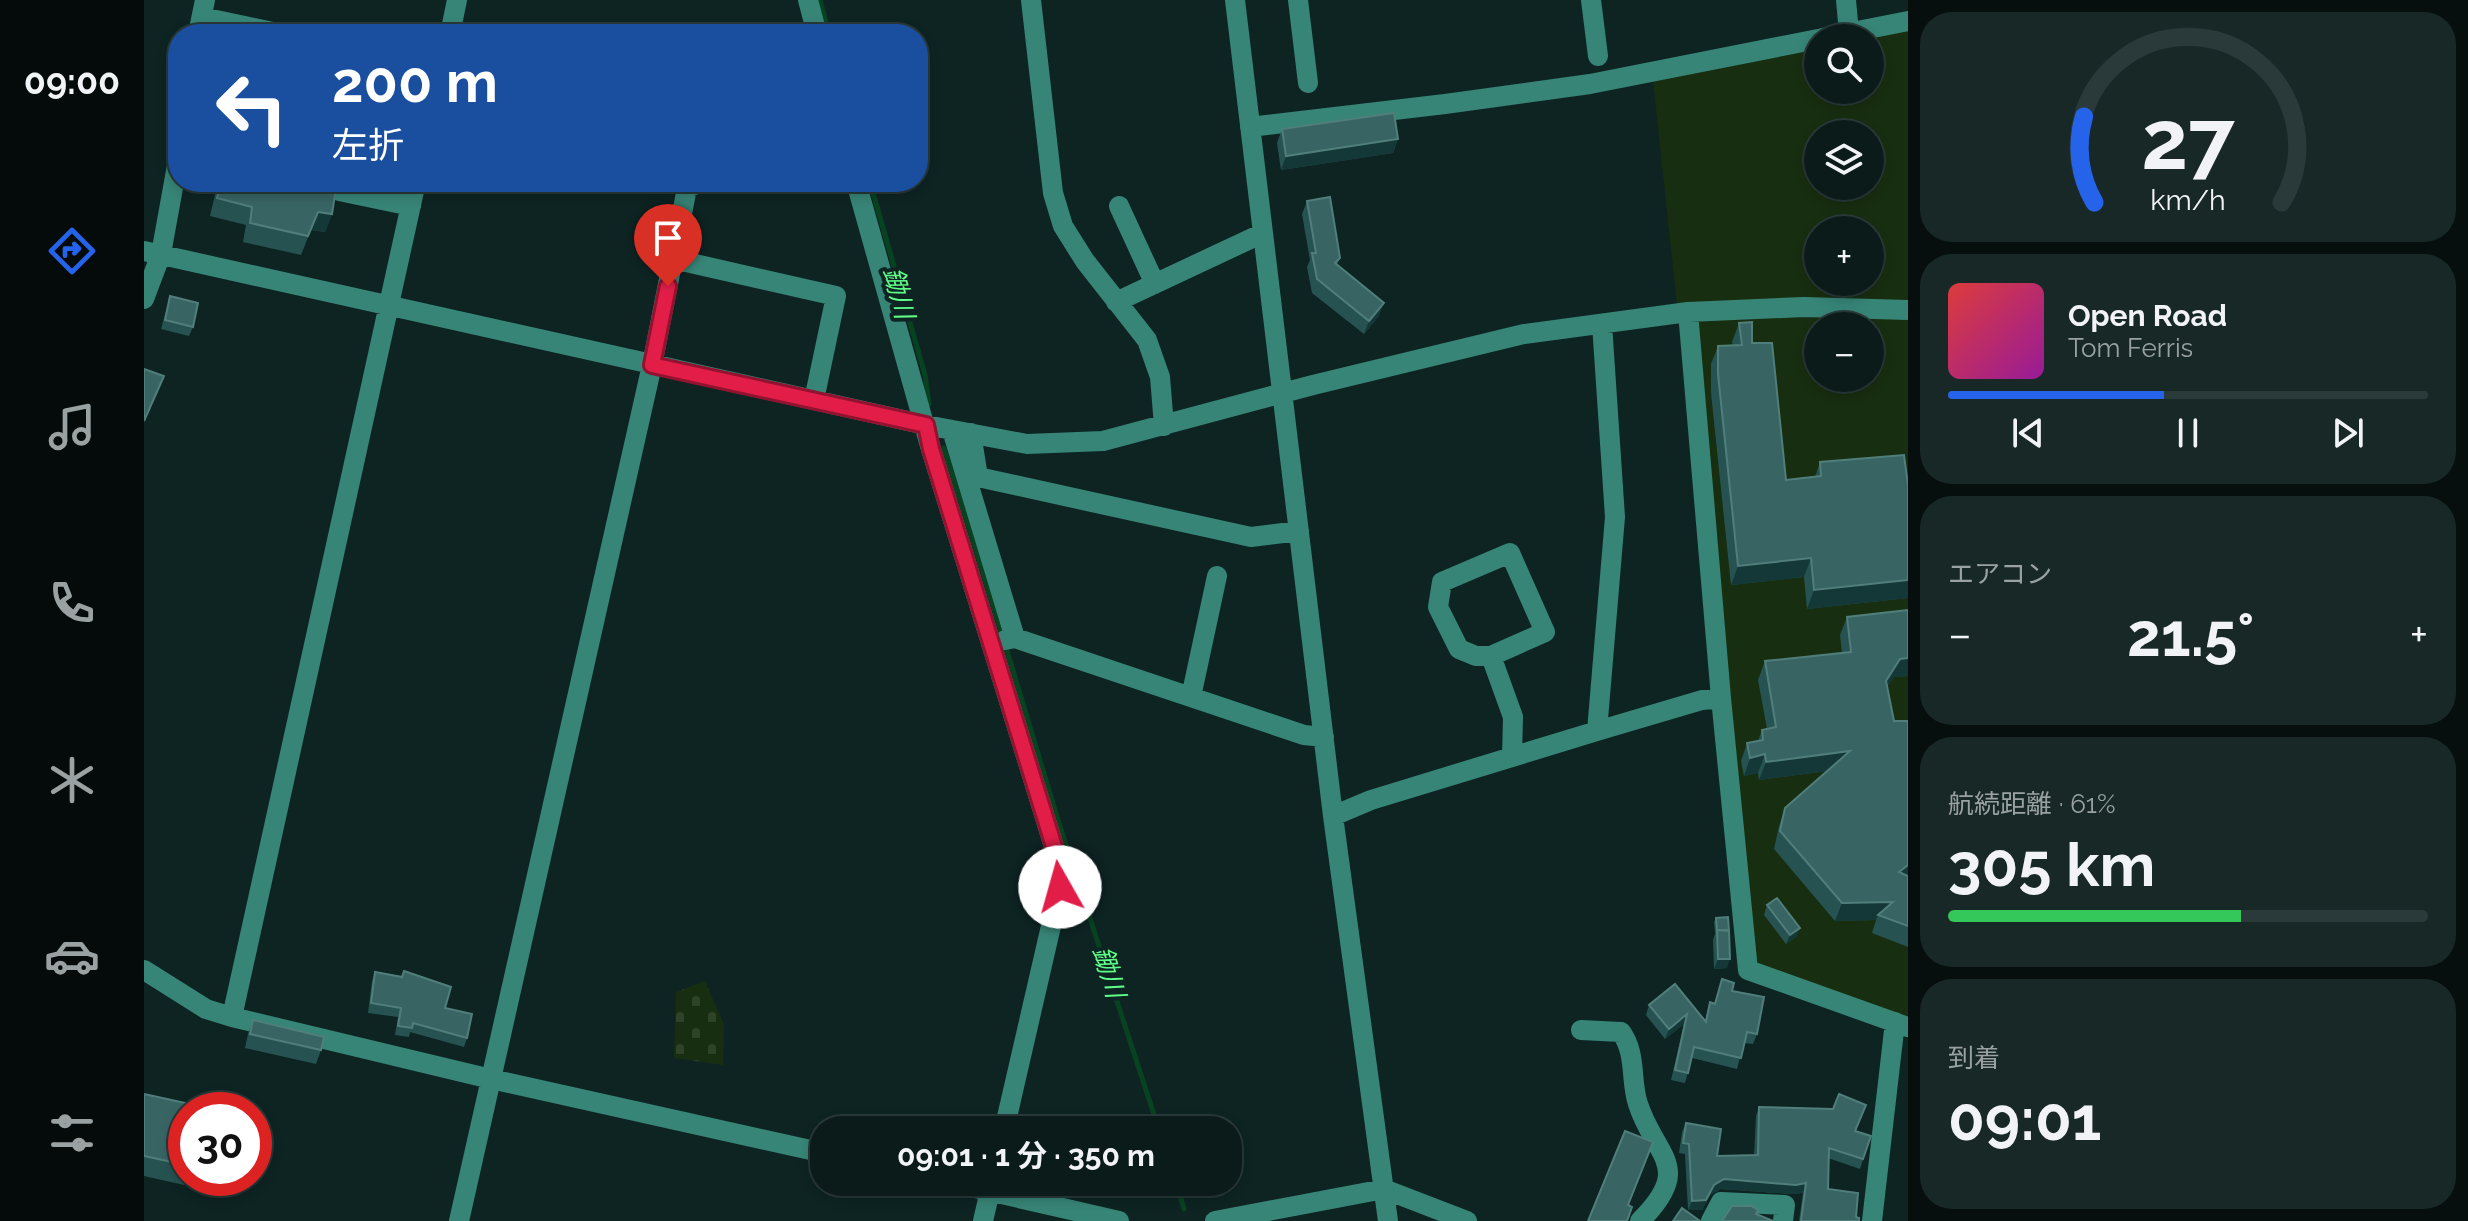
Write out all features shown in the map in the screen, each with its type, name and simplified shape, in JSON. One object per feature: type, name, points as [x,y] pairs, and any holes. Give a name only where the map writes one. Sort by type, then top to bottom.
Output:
[{"type":"street","points":[[452,24],[457,0]]},
{"type":"street","points":[[808,0],[814,24]]},
{"type":"street","points":[[1031,0],[1053,193],[1063,226],[1085,261],[1147,340],[1160,377],[1164,426]]},
{"type":"street","points":[[1235,0],[1333,816],[1388,1221]]},
{"type":"street","points":[[1298,0],[1308,83]]},
{"type":"street","points":[[1591,0],[1598,56]]},
{"type":"street","points":[[1846,0],[1848,24]]},
{"type":"street","points":[[202,17],[235,24]]},
{"type":"street","points":[[1884,26],[1908,21]]},
{"type":"street","points":[[1250,127],[1590,84],[1804,41]]},
{"type":"street","points":[[144,299],[152,252],[169,192]]},
{"type":"street","points":[[344,192],[411,206]]},
{"type":"street","points":[[232,1017],[414,192]]},
{"type":"street","points":[[459,1221],[652,365],[686,192]]},
{"type":"street","points":[[859,192],[931,449],[1003,640]]},
{"type":"street","points":[[1119,206],[1155,284]]},
{"type":"street","points":[[1116,302],[1263,233]]},
{"type":"street","points":[[152,252],[387,307],[926,425],[1027,444],[1103,441],[1524,334],[1688,312],[1804,307],[1908,310]]},
{"type":"street","points":[[673,259],[836,296],[814,400]]},
{"type":"street","points":[[1688,312],[1748,970],[1902,1024],[1872,1221]]},
{"type":"street","points":[[1597,731],[1615,517],[1602,324]]},
{"type":"street","points":[[961,431],[978,477],[1251,537],[1299,531]]},
{"type":"street","points":[[961,431],[1003,640],[1060,866],[1060,887],[1007,1116]]},
{"type":"street","points":[[1510,553],[1545,632],[1491,656],[1476,656],[1459,649],[1438,607],[1442,582],[1510,553]]},
{"type":"street","points":[[1191,697],[1217,576]]},
{"type":"street","points":[[1003,640],[1304,735],[1324,737]]},
{"type":"street","points":[[1491,656],[1513,717],[1512,757]]},
{"type":"street","points":[[1333,816],[1371,800],[1597,731],[1702,700],[1721,698]]},
{"type":"street","points":[[144,970],[206,1009],[232,1017],[810,1150]]},
{"type":"street","points":[[1581,1030],[1621,1032],[1630,1044],[1638,1104],[1668,1162],[1661,1197],[1640,1221]]},
{"type":"street","points":[[1215,1221],[1384,1189],[1467,1221]]},
{"type":"street","points":[[983,1221],[988,1196]]},
{"type":"street","points":[[1024,1196],[1119,1221]]},
{"type":"street","points":[[1711,1221],[1721,1202],[1785,1205],[1783,1221]]},
{"type":"green space","points":[[1908,27],[1908,1025],[1748,970],[1652,71],[1804,45],[1804,104],[1884,104],[1884,34]]},
{"type":"green space","points":[[705,981],[724,1025],[723,1065],[674,1058],[676,992]]},
{"type":"building","points":[[1394,113],[1398,139],[1286,156],[1282,129]]},
{"type":"building","points":[[218,192],[335,192],[332,214],[318,212],[308,236],[250,223],[252,207],[217,198]]},
{"type":"building","points":[[1330,197],[1340,258],[1335,263],[1384,303],[1369,321],[1317,279],[1307,201]]},
{"type":"building","points":[[170,296],[198,303],[193,327],[165,320]]},
{"type":"building","points":[[1752,322],[1752,343],[1772,343],[1786,480],[1821,476],[1820,462],[1904,455],[1908,485],[1908,580],[1814,590],[1811,558],[1738,566],[1718,374],[1718,346],[1742,345],[1739,323]]},
{"type":"building","points":[[144,369],[164,376],[144,421]]},
{"type":"building","points":[[1908,610],[1908,658],[1900,659],[1886,681],[1894,721],[1908,721],[1908,865],[1899,872],[1908,876],[1908,926],[1878,915],[1893,902],[1842,903],[1780,831],[1785,808],[1850,751],[1766,762],[1765,754],[1750,758],[1747,743],[1763,740],[1762,730],[1776,727],[1765,661],[1851,652],[1847,617]]},
{"type":"building","points":[[1777,898],[1800,928],[1790,935],[1767,905]]},
{"type":"building","points":[[1728,917],[1729,931],[1717,930],[1716,918]]},
{"type":"building","points":[[1717,930],[1729,930],[1730,959],[1718,959]]},
{"type":"building","points":[[404,971],[451,987],[445,1008],[472,1014],[467,1038],[413,1023],[412,1028],[398,1026],[401,1008],[371,1003],[375,972],[402,977]]},
{"type":"building","points":[[1722,979],[1734,983],[1732,991],[1764,997],[1757,1034],[1747,1032],[1741,1058],[1694,1047],[1688,1073],[1675,1070],[1687,1014],[1669,1029],[1649,1005],[1675,984],[1706,1022],[1710,1002],[1715,1004]]},
{"type":"building","points":[[253,1020],[324,1037],[321,1050],[250,1034]]},
{"type":"building","points":[[144,1094],[168,1099],[168,1161],[144,1156]]},
{"type":"building","points":[[1839,1094],[1866,1105],[1855,1131],[1871,1136],[1863,1159],[1829,1148],[1828,1189],[1858,1193],[1856,1217],[1859,1221],[1801,1221],[1806,1183],[1796,1185],[1724,1179],[1714,1185],[1706,1200],[1692,1201],[1689,1144],[1683,1143],[1686,1123],[1721,1129],[1717,1156],[1758,1155],[1759,1107],[1833,1109]]},
{"type":"building","points":[[1625,1131],[1653,1142],[1628,1205],[1632,1207],[1627,1221],[1588,1221]]},
{"type":"building","points":[[1732,1206],[1751,1206],[1758,1210],[1756,1214],[1773,1221],[1722,1221]]},
{"type":"building","points":[[1682,1208],[1700,1221],[1673,1221]]},
{"type":"waterway","name":"鋤川","points":[[820,0],[826,24]]},
{"type":"waterway","name":"鋤川","points":[[873,192],[925,375],[929,404]]},
{"type":"waterway","name":"鋤川","points":[[944,448],[1002,634]]},
{"type":"waterway","name":"鋤川","points":[[1005,644],[1058,820],[1154,1116]]},
{"type":"waterway","name":"鋤川","points":[[1180,1196],[1184,1209]]},
{"type":"route","points":[[668,286],[652,365],[926,425],[1060,866],[1060,887]]}]
